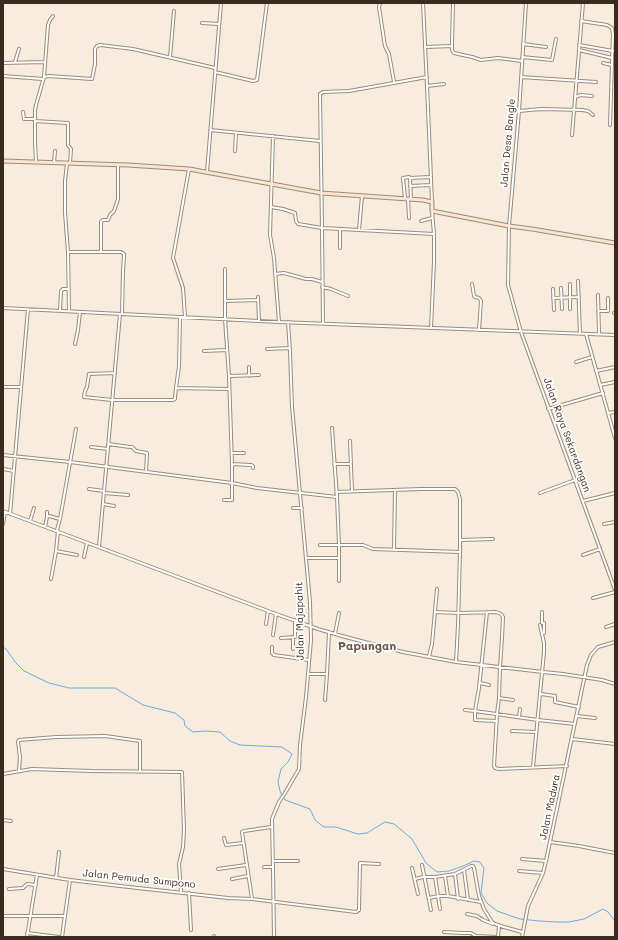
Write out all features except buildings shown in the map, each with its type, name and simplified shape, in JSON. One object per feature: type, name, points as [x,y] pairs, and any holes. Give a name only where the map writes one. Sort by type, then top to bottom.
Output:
[{"type":"street","points":[[207,172],[221,3]]},
{"type":"street","points":[[215,72],[253,81],[257,80],[267,3]]},
{"type":"street","points":[[381,3],[379,7],[384,40],[389,54],[394,82]]},
{"type":"street","points":[[423,3],[428,86],[430,185],[434,234],[431,328]]},
{"type":"street","points":[[453,3],[452,50],[454,53],[480,60],[502,58],[522,61]]},
{"type":"street","name":"Jalan Desa Bangle","points":[[508,285],[510,226],[526,3]]},
{"type":"street","points":[[572,135],[583,3]]},
{"type":"street","points":[[170,57],[174,11]]},
{"type":"street","points":[[36,162],[36,105],[44,78],[48,25],[53,16]]},
{"type":"street","points":[[581,21],[607,25],[612,28],[613,51],[610,125]]},
{"type":"street","points":[[202,23],[219,24]]},
{"type":"street","points":[[522,57],[552,60],[556,39]]},
{"type":"street","points":[[523,44],[546,47]]},
{"type":"street","points":[[3,76],[44,78],[49,76],[92,79],[95,64],[95,49],[98,45],[133,49],[215,68]]},
{"type":"street","points":[[579,45],[613,51]]},
{"type":"street","points":[[425,47],[452,46]]},
{"type":"street","points":[[15,62],[19,49]]},
{"type":"street","points":[[578,50],[612,58]]},
{"type":"street","points":[[3,63],[45,62]]},
{"type":"street","points":[[603,63],[612,65]]},
{"type":"street","points":[[323,323],[320,141],[321,93],[349,91],[427,77]]},
{"type":"street","points":[[521,77],[596,82]]},
{"type":"street","points":[[428,86],[444,84]]},
{"type":"street","points":[[575,97],[592,96]]},
{"type":"street","points":[[519,111],[541,109],[582,110],[593,116]]},
{"type":"street","points":[[23,112],[24,119],[68,123],[68,145],[71,149],[65,181],[65,213],[68,252],[69,310]]},
{"type":"street","points":[[210,130],[320,141]]},
{"type":"street","points":[[235,151],[236,133]]},
{"type":"street","points":[[273,136],[270,235],[274,258],[279,322]]},
{"type":"street","points":[[54,163],[55,151]]},
{"type":"street","points":[[3,161],[133,165],[189,169],[321,193],[432,202]]},
{"type":"street","points":[[101,252],[101,222],[103,220],[108,220],[114,211],[118,199],[118,165]]},
{"type":"street","points":[[185,317],[184,288],[173,258],[189,169]]},
{"type":"street","points":[[409,218],[408,199],[403,178],[430,178]]},
{"type":"street","points":[[408,199],[410,178]]},
{"type":"street","points":[[410,186],[430,185]]},
{"type":"street","points":[[360,230],[362,196]]},
{"type":"street","points":[[270,207],[294,212],[296,214],[296,221],[298,224],[322,228],[434,234]]},
{"type":"street","points":[[432,211],[510,226],[615,243]]},
{"type":"street","points":[[421,222],[432,218]]},
{"type":"street","points":[[340,229],[340,248]]},
{"type":"street","points":[[68,252],[121,252],[124,254],[121,314],[99,547]]},
{"type":"street","points":[[224,500],[232,500],[232,453],[225,319],[225,269]]},
{"type":"street","points":[[275,274],[284,273],[322,282]]},
{"type":"street","points":[[578,281],[580,334]]},
{"type":"street","points":[[472,284],[474,296],[482,301],[479,330]]},
{"type":"street","points":[[570,284],[570,309]]},
{"type":"street","name":"Jalan Raya Sekardangan","points":[[508,285],[521,332],[615,591]]},
{"type":"street","points":[[322,287],[348,296]]},
{"type":"street","points":[[562,288],[562,309]]},
{"type":"street","points":[[60,310],[61,290],[69,289]]},
{"type":"street","points":[[553,289],[554,310]]},
{"type":"street","points":[[598,295],[599,334]]},
{"type":"street","points":[[258,297],[259,321]]},
{"type":"street","points":[[554,298],[579,297]]},
{"type":"street","points":[[598,312],[608,311],[608,298]]},
{"type":"street","points":[[225,301],[258,300]]},
{"type":"street","points":[[3,308],[69,310],[279,322],[615,335]]},
{"type":"street","points":[[10,514],[28,309]]},
{"type":"street","points":[[75,344],[80,311]]},
{"type":"street","points":[[115,373],[89,374],[84,396],[85,398],[112,400],[175,399],[179,360],[180,317]]},
{"type":"street","name":"Jalan Majapahit","points":[[274,937],[272,816],[299,769],[300,745],[305,710],[311,640],[310,602],[292,407],[288,322]]},
{"type":"street","points":[[586,334],[615,438]]},
{"type":"street","points":[[267,349],[290,348]]},
{"type":"street","points":[[204,351],[227,350]]},
{"type":"street","points":[[576,362],[592,357]]},
{"type":"street","points":[[249,367],[249,376]]},
{"type":"street","points":[[596,371],[615,367]]},
{"type":"street","points":[[229,376],[259,375]]},
{"type":"street","points":[[600,385],[615,382]]},
{"type":"street","points":[[3,387],[21,387]]},
{"type":"street","points":[[176,388],[229,389]]},
{"type":"street","points":[[548,409],[603,394]]},
{"type":"street","points":[[608,413],[615,412]]},
{"type":"street","points":[[332,428],[337,497],[339,582]]},
{"type":"street","points":[[51,579],[56,551],[57,531],[76,429]]},
{"type":"street","points":[[350,441],[352,491]]},
{"type":"street","points":[[108,444],[130,447],[136,451],[147,453],[146,472]]},
{"type":"street","points":[[91,448],[108,449]]},
{"type":"street","points":[[232,453],[244,453]]},
{"type":"street","points":[[3,455],[70,462],[232,483],[257,488],[337,497]]},
{"type":"street","points":[[232,464],[252,465],[253,468]]},
{"type":"street","points":[[334,464],[351,464]]},
{"type":"street","points":[[3,469],[14,471]]},
{"type":"street","points":[[540,493],[575,480]]},
{"type":"street","points":[[89,489],[128,495]]},
{"type":"street","points":[[336,492],[449,489],[456,490],[459,494],[459,612],[456,662]]},
{"type":"street","points":[[394,550],[395,490]]},
{"type":"street","points":[[583,501],[615,493]]},
{"type":"street","points":[[103,504],[114,506]]},
{"type":"street","points":[[30,521],[34,508]]},
{"type":"street","points":[[293,508],[302,508]]},
{"type":"street","points":[[3,524],[4,512],[276,614],[328,632],[376,646],[456,662],[584,677],[615,684]]},
{"type":"street","points":[[45,527],[47,512]]},
{"type":"street","points":[[47,517],[49,516],[60,519]]},
{"type":"street","points":[[604,524],[615,522]]},
{"type":"street","points":[[460,540],[493,539]]},
{"type":"street","points":[[84,557],[87,543]]},
{"type":"street","points":[[320,546],[364,545],[373,549],[460,552]]},
{"type":"street","points":[[583,555],[600,549]]},
{"type":"street","points":[[56,551],[77,556]]},
{"type":"street","points":[[306,558],[339,558]]},
{"type":"street","points":[[429,656],[432,644],[437,589]]},
{"type":"street","points":[[593,598],[615,591]]},
{"type":"street","points":[[266,624],[268,611]]},
{"type":"street","points":[[435,612],[496,612],[501,614],[503,617],[495,769],[567,766]]},
{"type":"street","points":[[487,612],[475,720],[497,721]]},
{"type":"street","points":[[542,612],[544,633]]},
{"type":"street","points":[[335,634],[339,613]]},
{"type":"street","points":[[273,635],[276,614]]},
{"type":"street","points":[[293,648],[293,638],[295,637],[295,620]]},
{"type":"street","points":[[606,627],[615,624]]},
{"type":"street","points":[[533,767],[543,672],[544,643],[540,625]]},
{"type":"street","points":[[325,700],[329,643],[328,632]]},
{"type":"street","points":[[281,638],[293,638]]},
{"type":"street","points":[[584,677],[587,665],[594,650],[598,647],[615,642]]},
{"type":"street","points":[[272,647],[272,653],[274,655],[309,660]]},
{"type":"street","points":[[308,674],[327,674]]},
{"type":"street","name":"Jalan Madura","points":[[522,937],[528,906],[543,873],[546,861],[567,766],[584,677]]},
{"type":"street","points":[[480,683],[489,685]]},
{"type":"street","points":[[541,694],[555,696],[555,702],[579,707]]},
{"type":"street","points":[[499,698],[513,700]]},
{"type":"street","points":[[519,717],[520,709]]},
{"type":"street","points":[[465,710],[575,724]]},
{"type":"street","points":[[577,716],[596,718]]},
{"type":"street","points":[[512,731],[536,732]]},
{"type":"street","points":[[19,771],[19,740],[105,736],[139,740],[140,771]]},
{"type":"street","points":[[572,739],[615,744]]},
{"type":"street","points":[[3,774],[32,769],[182,772],[184,829],[183,847],[179,864],[181,892]]},
{"type":"street","points":[[3,820],[11,821]]},
{"type":"street","points":[[252,899],[242,834],[243,831],[271,827]]},
{"type":"street","points":[[224,838],[226,845],[243,843]]},
{"type":"street","points":[[550,842],[615,853]]},
{"type":"street","points":[[56,878],[59,852]]},
{"type":"street","points":[[522,859],[546,861]]},
{"type":"street","points":[[273,861],[298,861]]},
{"type":"street","name":"Jalan Pemuda Sumpono","points":[[3,869],[70,880],[228,898],[252,899],[358,912],[360,863],[379,864]]},
{"type":"street","points":[[218,869],[246,865]]},
{"type":"street","points":[[422,865],[431,910]]},
{"type":"street","points":[[264,867],[273,866]]},
{"type":"street","points":[[415,879],[455,874],[474,866],[481,902],[488,916],[495,924]]},
{"type":"street","points":[[412,868],[418,894]]},
{"type":"street","points":[[464,870],[468,900]]},
{"type":"street","points":[[519,871],[543,873]]},
{"type":"street","points":[[455,874],[458,899]]},
{"type":"street","points":[[27,937],[37,875]]},
{"type":"street","points":[[232,879],[248,876]]},
{"type":"street","points":[[445,876],[448,896]]},
{"type":"street","points":[[435,877],[440,908]]},
{"type":"street","points":[[27,933],[61,937],[70,880]]},
{"type":"street","points":[[9,889],[23,888],[27,884],[36,885]]},
{"type":"street","points":[[189,893],[191,930]]},
{"type":"street","points":[[429,898],[448,896],[481,902]]},
{"type":"street","points":[[467,914],[477,916],[499,926],[522,932]]},
{"type":"street","points":[[3,916],[65,916]]},
{"type":"street","points":[[472,937],[498,937],[499,926]]},
{"type":"street","points":[[444,932],[472,933],[476,936]]},
{"type":"waterway","points":[[3,647],[24,671],[49,683],[69,688],[115,688],[143,705],[175,713],[184,720],[185,726],[193,732],[220,732],[230,741],[240,745],[282,747],[292,754],[288,762],[281,769],[278,782],[282,795]]},
{"type":"waterway","points":[[284,798],[285,800],[310,809],[315,820],[324,827],[336,827],[358,834],[367,833],[385,822],[394,824],[412,839],[426,863],[437,872],[449,871],[474,861],[480,862],[484,868],[481,893],[487,903],[497,911],[520,919],[569,922],[584,919],[603,909],[608,912],[615,921]]},
{"type":"district","name":"Papungan","points":[[367,646]]}]
